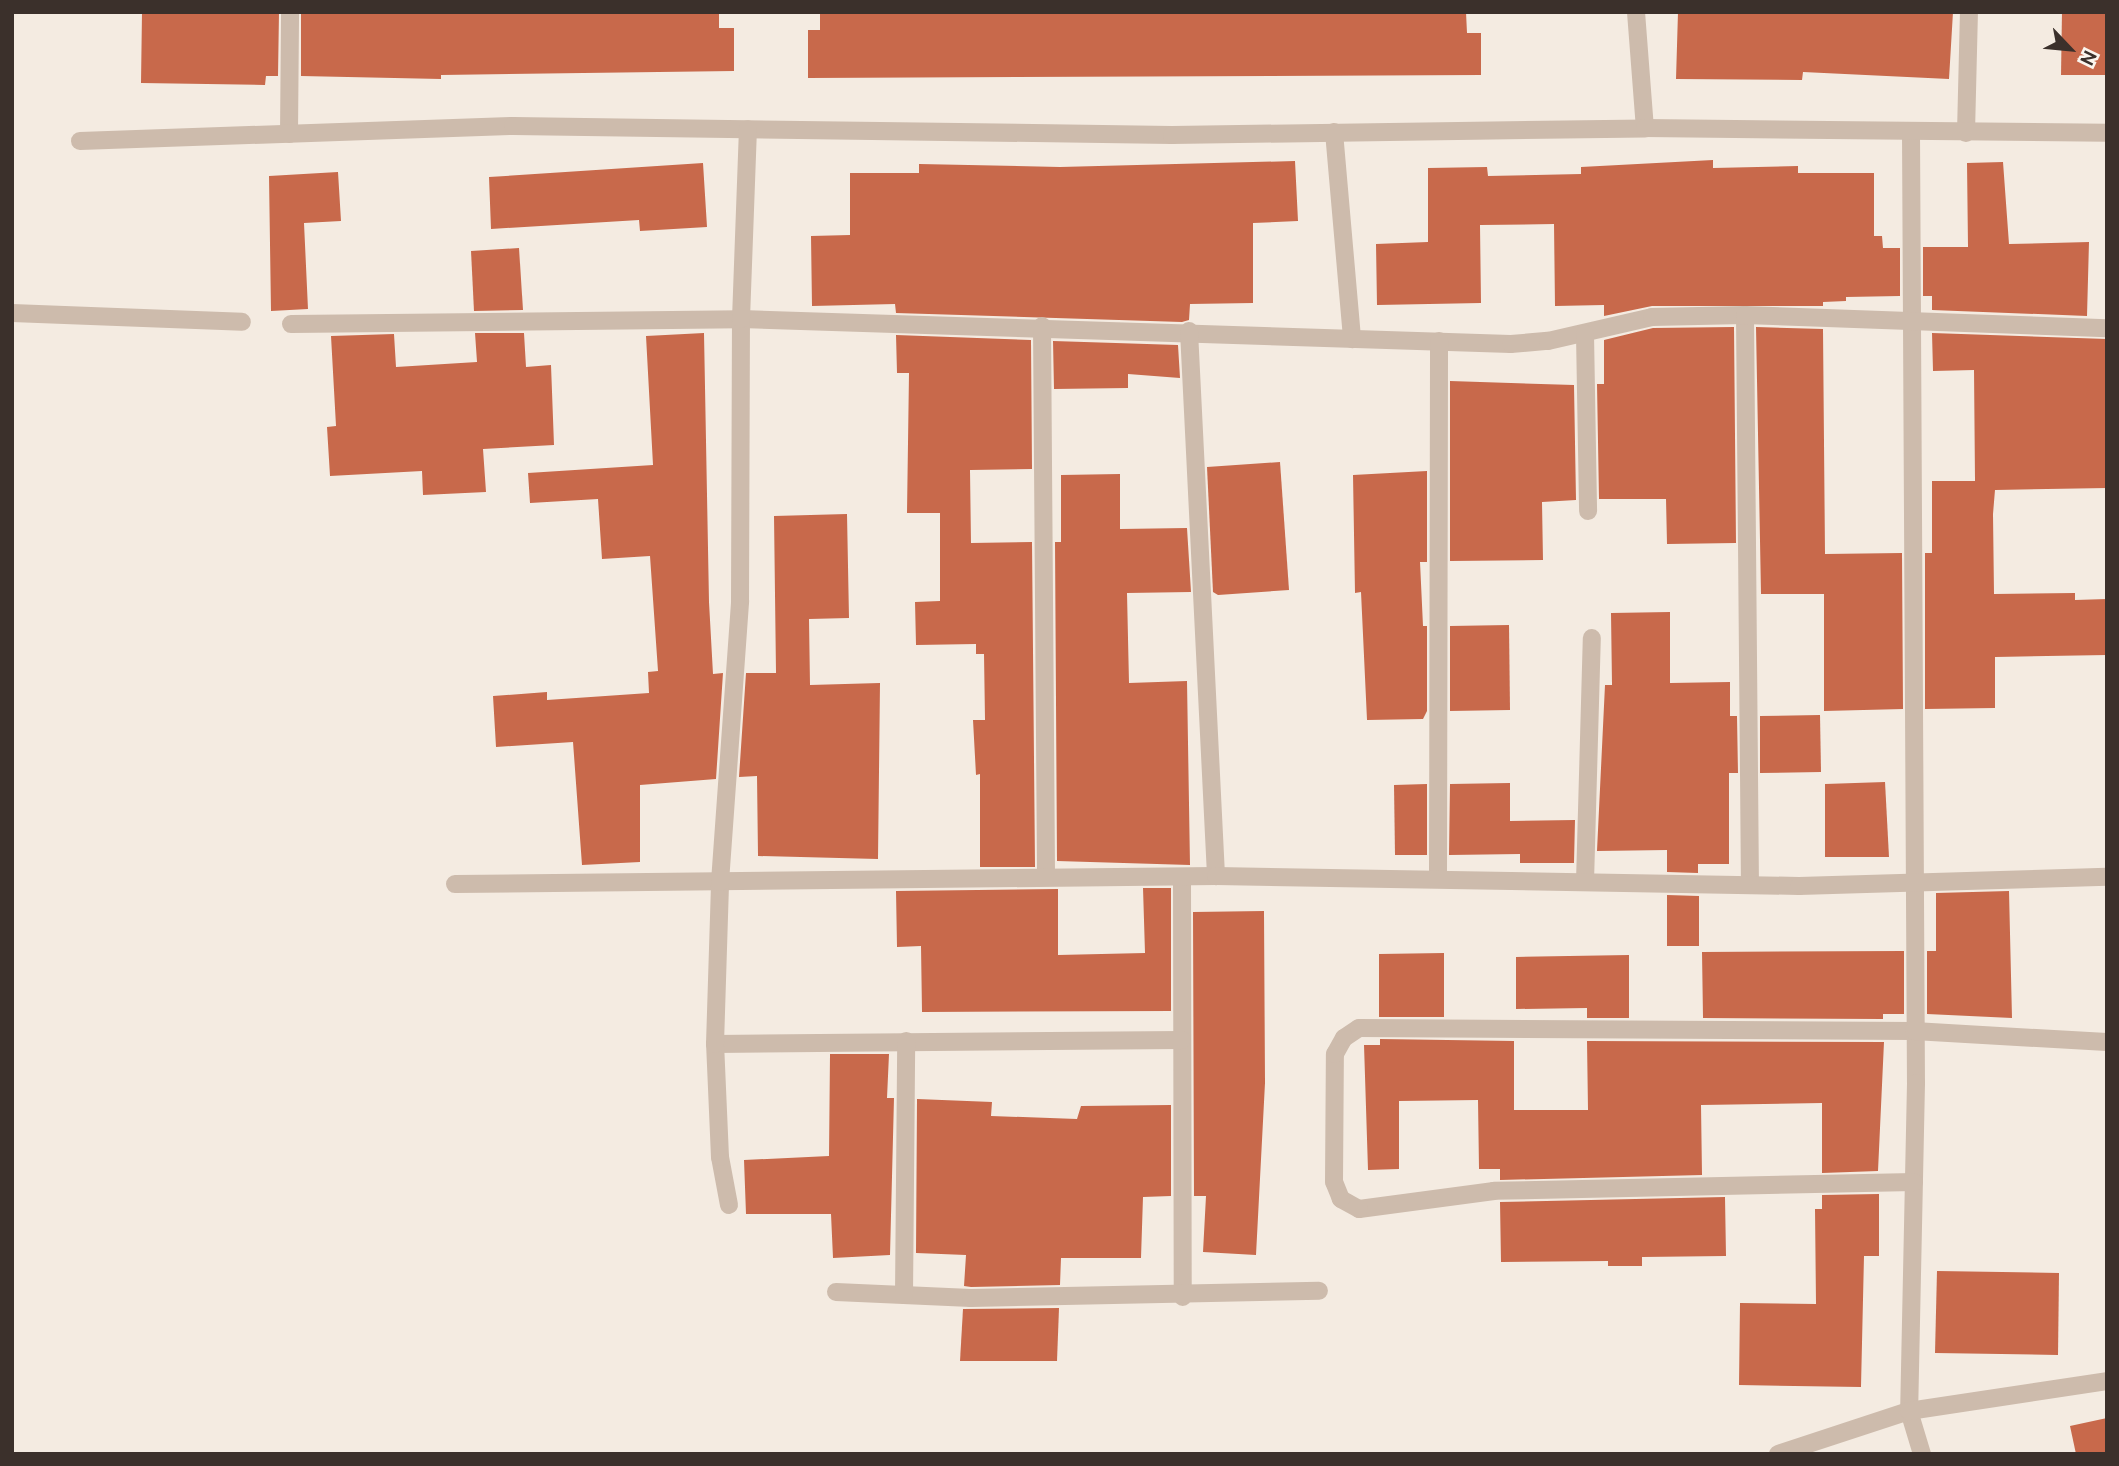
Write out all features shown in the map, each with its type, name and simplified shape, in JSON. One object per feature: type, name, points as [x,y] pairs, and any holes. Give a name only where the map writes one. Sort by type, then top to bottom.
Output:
[{"type":"street","points":[[289,134],[290,12]]},
{"type":"street","points":[[1636,12],[1645,128]]},
{"type":"street","points":[[1966,133],[1969,12]]},
{"type":"street","points":[[80,141],[513,126],[1171,135],[1645,128],[1911,133],[2107,133]]},
{"type":"street","points":[[729,1205],[720,1157],[715,1044],[720,882],[740,601],[741,320],[748,129]]},
{"type":"street","points":[[1334,132],[1352,339]]},
{"type":"street","points":[[1911,133],[1909,321],[1916,882],[1909,1411],[1922,1454]]},
{"type":"street","points":[[12,313],[242,322]]},
{"type":"street","points":[[291,324],[741,320],[1042,326],[1511,344],[1585,334],[1652,317],[1745,315],[2107,328]]},
{"type":"street","points":[[1745,315],[1750,886]]},
{"type":"street","points":[[1042,326],[1046,877]]},
{"type":"street","points":[[1189,331],[1216,876]]},
{"type":"street","points":[[1585,334],[1588,510]]},
{"type":"street","points":[[1438,341],[1438,879]]},
{"type":"street","points":[[1585,882],[1592,638]]},
{"type":"street","points":[[455,884],[1216,876],[1750,886],[2107,877]]},
{"type":"street","points":[[1182,877],[1183,1297]]},
{"type":"street","points":[[1914,1182],[1494,1191],[1359,1209],[1341,1199],[1334,1182],[1335,1054],[1344,1038],[1359,1028],[1914,1031],[2107,1042]]},
{"type":"street","points":[[715,1044],[1182,1040]]},
{"type":"street","points":[[904,1295],[906,1041]]},
{"type":"street","points":[[836,1292],[1183,1297],[1319,1291]]},
{"type":"street","points":[[1778,1454],[1909,1411],[2107,1381]]},
{"type":"building","points":[[142,12],[279,12],[278,76],[266,76],[265,85],[141,83]]},
{"type":"building","points":[[301,12],[719,12],[719,28],[734,28],[734,71],[441,75],[441,79],[301,76]]},
{"type":"building","points":[[820,12],[1466,12],[1467,33],[1481,33],[1481,75],[808,78],[808,30],[820,30]]},
{"type":"building","points":[[1678,12],[1953,12],[1949,79],[1803,72],[1802,80],[1676,79]]},
{"type":"building","points":[[2062,12],[2107,12],[2107,75],[2061,75]]},
{"type":"building","points":[[1713,160],[1713,168],[1798,166],[1798,173],[1874,173],[1874,236],[1882,236],[1883,248],[1900,248],[1900,296],[1846,297],[1846,301],[1823,302],[1823,306],[1652,306],[1604,316],[1604,305],[1555,306],[1554,224],[1480,225],[1481,303],[1377,305],[1376,244],[1428,242],[1428,168],[1487,167],[1488,176],[1581,174],[1581,167]]},
{"type":"building","points":[[1295,161],[1298,221],[1253,223],[1253,303],[1190,304],[1189,320],[1182,322],[896,313],[895,304],[812,306],[811,236],[850,235],[850,173],[919,173],[919,164],[1060,167]]},
{"type":"building","points":[[2003,162],[2009,244],[2089,242],[2087,316],[1932,310],[1932,296],[1923,296],[1923,247],[1968,247],[1967,163]]},
{"type":"building","points":[[703,163],[707,227],[640,231],[639,220],[491,229],[489,177]]},
{"type":"building","points":[[338,172],[341,221],[304,223],[308,309],[271,311],[269,176]]},
{"type":"building","points":[[519,248],[523,310],[474,311],[471,251]]},
{"type":"building","points":[[1734,327],[1736,543],[1667,544],[1666,499],[1599,499],[1597,384],[1604,384],[1604,340],[1653,328]]},
{"type":"building","points":[[1756,327],[1823,329],[1825,554],[1902,553],[1903,709],[1824,711],[1824,594],[1761,594]]},
{"type":"building","points":[[475,333],[524,333],[526,367],[551,365],[554,445],[483,449],[486,492],[423,495],[422,471],[330,476],[327,427],[336,426],[331,336],[394,334],[396,367],[477,362]]},
{"type":"building","points":[[704,333],[713,674],[723,673],[716,779],[640,785],[640,862],[582,865],[573,742],[496,747],[493,696],[547,692],[547,700],[649,693],[648,672],[658,671],[650,556],[602,559],[598,499],[530,503],[528,473],[653,465],[646,336]]},
{"type":"building","points":[[1932,333],[2107,339],[2107,488],[1995,490],[1993,514],[1994,594],[2075,593],[2075,600],[2107,599],[2107,655],[1995,657],[1995,708],[1925,709],[1925,553],[1932,553],[1932,481],[1975,481],[1974,370],[1933,371]]},
{"type":"building","points":[[896,335],[1031,340],[1032,469],[970,470],[971,543],[1032,542],[1035,867],[980,867],[980,774],[976,775],[973,720],[985,720],[984,654],[976,654],[976,644],[916,645],[915,602],[940,601],[940,513],[907,513],[909,373],[897,373]]},
{"type":"building","points":[[1053,341],[1178,345],[1180,378],[1128,374],[1128,388],[1054,389]]},
{"type":"building","points":[[1450,381],[1574,385],[1576,500],[1542,502],[1543,560],[1450,561]]},
{"type":"building","points":[[1280,462],[1289,590],[1218,595],[1213,592],[1207,467]]},
{"type":"building","points":[[1427,471],[1427,562],[1420,562],[1423,626],[1427,626],[1427,711],[1423,719],[1367,720],[1361,592],[1355,593],[1353,475]]},
{"type":"building","points":[[1120,474],[1120,529],[1187,528],[1191,592],[1127,593],[1129,683],[1187,681],[1190,865],[1057,861],[1055,542],[1061,542],[1061,475]]},
{"type":"building","points":[[847,514],[849,618],[809,619],[810,685],[880,683],[878,859],[758,856],[757,776],[739,777],[746,673],[776,673],[774,516]]},
{"type":"building","points":[[1670,612],[1670,683],[1730,682],[1730,716],[1737,716],[1738,773],[1729,773],[1729,864],[1698,864],[1698,873],[1667,872],[1667,850],[1597,851],[1605,685],[1612,685],[1611,613]]},
{"type":"building","points":[[1509,625],[1510,710],[1450,711],[1450,626]]},
{"type":"building","points":[[1820,715],[1821,772],[1760,773],[1760,716]]},
{"type":"building","points":[[1885,782],[1889,857],[1825,857],[1825,784]]},
{"type":"building","points":[[1510,783],[1510,821],[1575,820],[1574,863],[1520,863],[1520,854],[1449,855],[1450,784]]},
{"type":"building","points":[[1427,784],[1427,855],[1395,855],[1394,785]]},
{"type":"building","points":[[1143,888],[1171,888],[1171,1011],[922,1012],[921,946],[897,947],[896,891],[1058,889],[1058,955],[1145,953]]},
{"type":"building","points":[[2009,891],[2012,1018],[1927,1014],[1927,951],[1936,951],[1936,893]]},
{"type":"building","points":[[1667,895],[1699,896],[1699,946],[1667,946]]},
{"type":"building","points":[[1264,911],[1265,1083],[1256,1255],[1203,1252],[1206,1196],[1194,1196],[1193,912]]},
{"type":"building","points":[[1904,951],[1904,1014],[1883,1014],[1883,1019],[1703,1018],[1702,952]]},
{"type":"building","points":[[1444,953],[1444,1017],[1379,1017],[1379,954]]},
{"type":"building","points":[[1629,955],[1629,1018],[1587,1018],[1587,1008],[1516,1009],[1516,957]]},
{"type":"building","points":[[1380,1039],[1514,1041],[1514,1110],[1588,1110],[1587,1041],[1884,1042],[1878,1171],[1822,1173],[1822,1103],[1701,1105],[1702,1175],[1500,1180],[1500,1169],[1479,1169],[1478,1100],[1399,1101],[1399,1169],[1368,1170],[1364,1045],[1380,1045]]},
{"type":"building","points":[[830,1054],[889,1054],[887,1098],[894,1098],[890,1255],[833,1258],[831,1214],[746,1214],[744,1160],[829,1156]]},
{"type":"building","points":[[917,1099],[992,1102],[991,1116],[1077,1119],[1081,1106],[1171,1105],[1171,1196],[1143,1197],[1141,1258],[1061,1258],[1060,1285],[971,1287],[964,1286],[966,1255],[916,1253]]},
{"type":"building","points":[[1879,1194],[1879,1256],[1864,1256],[1861,1387],[1739,1385],[1740,1303],[1816,1304],[1815,1209],[1822,1209],[1822,1195]]},
{"type":"building","points":[[1725,1197],[1726,1256],[1642,1257],[1642,1266],[1608,1266],[1608,1261],[1501,1262],[1500,1202]]},
{"type":"building","points":[[1937,1271],[2059,1273],[2058,1355],[1935,1353]]},
{"type":"building","points":[[1059,1308],[1057,1361],[960,1361],[963,1309]]},
{"type":"building","points":[[2107,1418],[2107,1454],[2076,1454],[2070,1426]]}]
